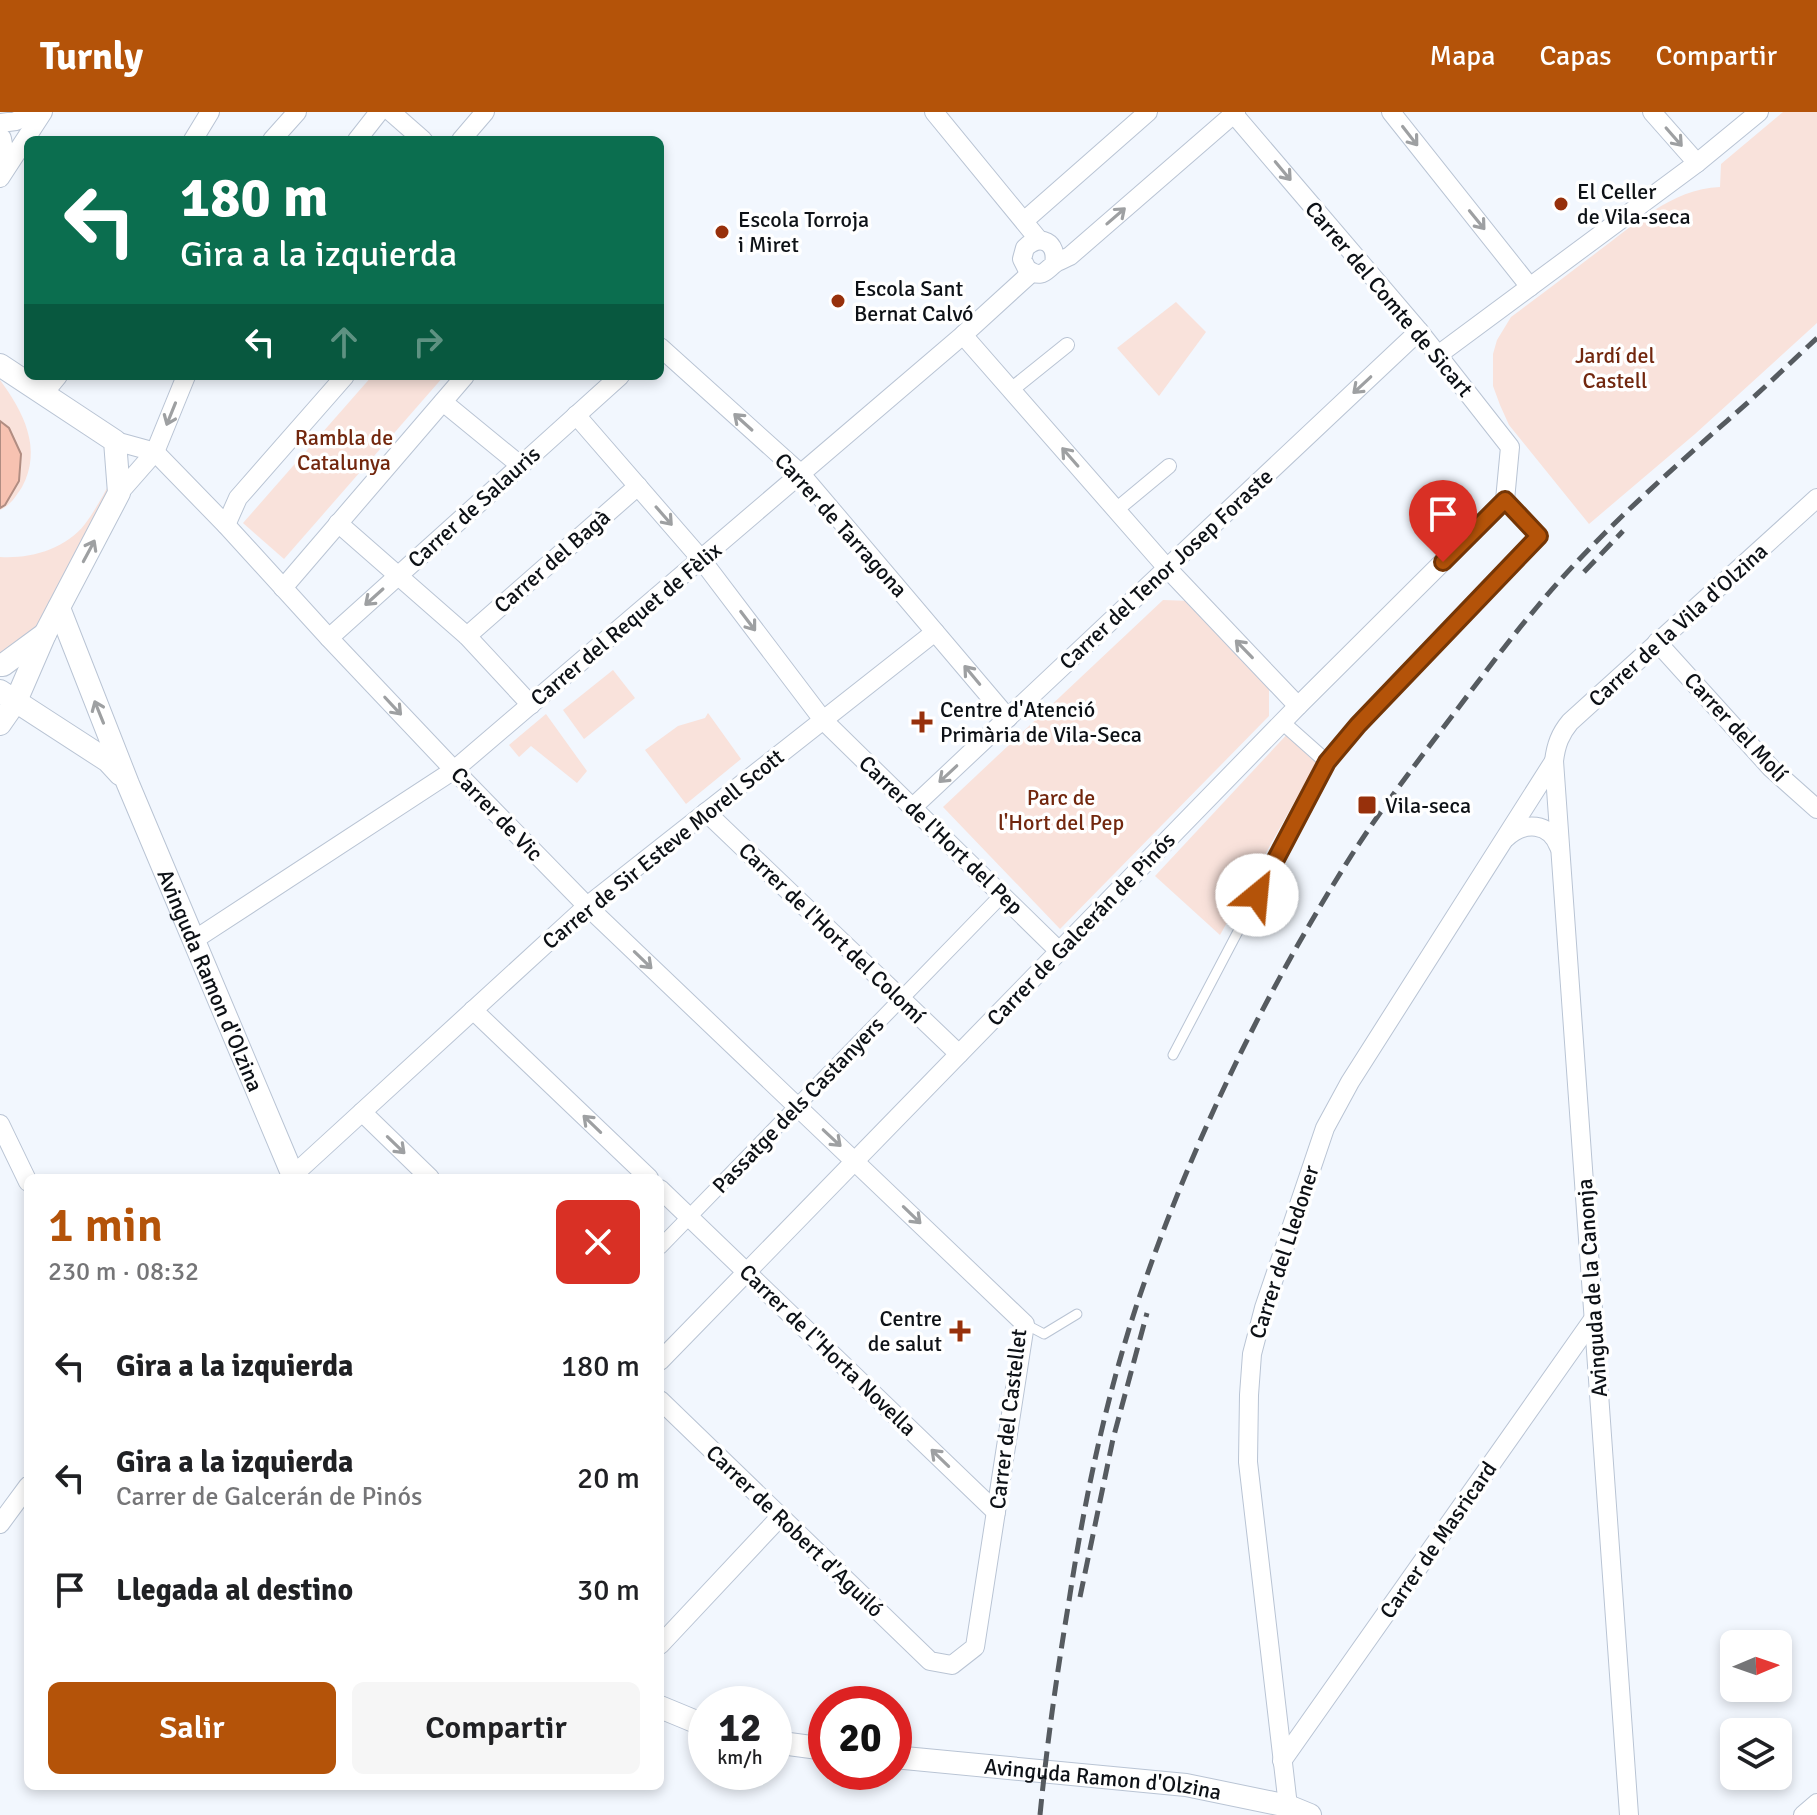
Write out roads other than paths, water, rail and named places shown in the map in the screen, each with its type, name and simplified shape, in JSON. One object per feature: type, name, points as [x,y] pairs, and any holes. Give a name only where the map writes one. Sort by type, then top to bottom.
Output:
[{"type":"street","points":[[0,123],[16,121],[34,112]]},
{"type":"street","points":[[27,136],[43,112]]},
{"type":"street","points":[[195,136],[210,112]]},
{"type":"street","points":[[276,136],[297,112]]},
{"type":"street","points":[[360,136],[379,112]]},
{"type":"street","points":[[391,112],[418,136]]},
{"type":"street","points":[[464,136],[485,112]]},
{"type":"street","points":[[934,112],[1039,240],[1053,248],[1054,264]]},
{"type":"street","points":[[1024,221],[1148,112]]},
{"type":"street","points":[[1391,112],[1530,287]]},
{"type":"street","points":[[1652,112],[1697,163]]},
{"type":"street","points":[[1438,355],[1697,163],[1759,112]]},
{"type":"street","points":[[1039,240],[1029,243],[1023,253],[1024,264],[1031,273],[1037,274],[1047,272],[1054,264],[1070,256],[1234,113]]},
{"type":"street","name":"Carrer del Comte de Sicart","points":[[1234,113],[1419,331],[1510,447],[1505,500]]},
{"type":"street","points":[[0,139],[3,155],[0,161]]},
{"type":"street","points":[[0,178],[24,141]]},
{"type":"street","name":"Carrer del Requet de Fèlix","points":[[194,940],[454,770],[963,335],[1031,273]]},
{"type":"street","name":"Carrer del Tenor Josep Foraste","points":[[913,807],[1419,331]]},
{"type":"street","points":[[963,335],[1167,568],[1298,706]]},
{"type":"street","points":[[1011,390],[1067,345]]},
{"type":"street","name":"Carrer de Tarragona","points":[[664,351],[801,474],[1008,718]]},
{"type":"street","points":[[0,365],[24,374]]},
{"type":"street","points":[[0,724],[8,696],[45,634],[119,493],[155,452],[184,380]]},
{"type":"street","points":[[226,525],[238,498],[341,380]]},
{"type":"street","points":[[283,588],[462,380]]},
{"type":"street","name":"Carrer de Salauris","points":[[329,638],[615,380]]},
{"type":"street","points":[[51,385],[115,441],[155,452]]},
{"type":"street","points":[[443,402],[520,465]]},
{"type":"street","name":"Carrer de l'Hort del Pep","points":[[576,415],[701,559],[823,720],[1059,951]]},
{"type":"street","points":[[115,441],[119,493]]},
{"type":"street","name":"Carrer de Vic","points":[[155,452],[454,770],[587,906],[855,1161]]},
{"type":"street","points":[[1116,510],[1169,466]]},
{"type":"street","name":"Carrer del Bagà","points":[[467,636],[638,486]]},
{"type":"street","points":[[190,488],[216,500],[238,498]]},
{"type":"street","name":"Carrer de la Vila d'Olzina","points":[[1554,761],[1556,746],[1570,722],[1817,498]]},
{"type":"street","name":"Carrer de Galcerán de Pinós","points":[[664,1357],[1282,722],[1505,500]]},
{"type":"street","points":[[338,523],[467,636],[531,705]]},
{"type":"street","name":"Avinguda Ramon d'Olzina","points":[[59,608],[128,784],[292,1174]]},
{"type":"street","name":"Carrer de Sir Esteve Morell Scott","points":[[296,1174],[587,906],[935,632]]},
{"type":"street","points":[[0,665],[45,634]]},
{"type":"street","name":"Carrer del Molí","points":[[1657,642],[1771,768],[1817,809]]},
{"type":"street","name":"Avinguda Ramon d'Olzina","points":[[8,696],[108,761],[128,784]]},
{"type":"street","points":[[1282,722],[1327,762]]},
{"type":"street","name":"Carrer del Lledoner","points":[[1288,1806],[1248,1462],[1252,1354],[1305,1181],[1325,1128],[1350,1082],[1554,761]]},
{"type":"street","name":"Avinguda de la Canonja","points":[[1554,761],[1629,1815]]},
{"type":"street","name":"Carrer de l'Hort del Colomí","points":[[706,812],[959,1054]]},
{"type":"street","points":[[1502,843],[1518,828],[1537,826],[1553,836],[1561,852]]},
{"type":"street","name":"Passatge dels Castanyers","points":[[664,1243],[1002,895]]},
{"type":"street","points":[[473,1010],[645,1174]]},
{"type":"street","points":[[362,1112],[426,1174]]},
{"type":"street","points":[[0,1124],[24,1174]]},
{"type":"street","name":"Carrer del Castellet","points":[[855,1161],[1025,1324],[975,1647],[952,1665],[930,1661]]},
{"type":"street","name":"Carrer de l''Horta Novella","points":[[664,1193],[996,1512]]},
{"type":"street","name":"Carrer de Masricard","points":[[1282,1761],[1594,1318]]},
{"type":"street","name":"Carrer de Robert d'Aguiló","points":[[664,1404],[930,1661]]},
{"type":"street","points":[[0,1524],[24,1491]]},
{"type":"street","points":[[664,1641],[780,1517]]},
{"type":"street","points":[[664,1709],[688,1719]]},
{"type":"street","name":"Avinguda Ramon d'Olzina","points":[[912,1759],[1186,1785],[1288,1806],[1310,1815]]},
{"type":"street","points":[[1803,1815],[1817,1803]]},
{"type":"lane","points":[[1173,1055],[1327,762],[1358,725],[1539,536],[1505,500]]},
{"type":"lane","points":[[1025,1324],[1044,1334],[1077,1314]]},
{"type":"railway","points":[[1040,1815],[1075,1564],[1096,1452],[1115,1379],[1136,1307],[1179,1190],[1258,1019],[1318,909],[1365,835],[1528,618],[1581,557],[1629,510],[1817,338]]},
{"type":"railway","points":[[1584,572],[1623,531]]},
{"type":"railway","points":[[1080,1597],[1113,1439],[1147,1313]]},
{"type":"place","name":"El Celler de Vila-seca","points":[[1561,204]]},
{"type":"place","name":"Escola Torroja i Miret","points":[[722,232]]},
{"type":"place","name":"Escola Sant Bernat Calvó","points":[[838,301]]},
{"type":"place","name":"Centre d'Atenció Primària de Vila-Seca","points":[[922,722]]},
{"type":"place","name":"Vila-seca","points":[[1367,805]]},
{"type":"place","name":"Centre de salut","points":[[960,1331]]},
{"type":"park label","name":"Jardí del Castell","points":[[1615,368]]},
{"type":"park label","name":"Rambla de Catalunya","points":[[344,450]]},
{"type":"park label","name":"Parc de l'Hort del Pep","points":[[1061,810]]}]
